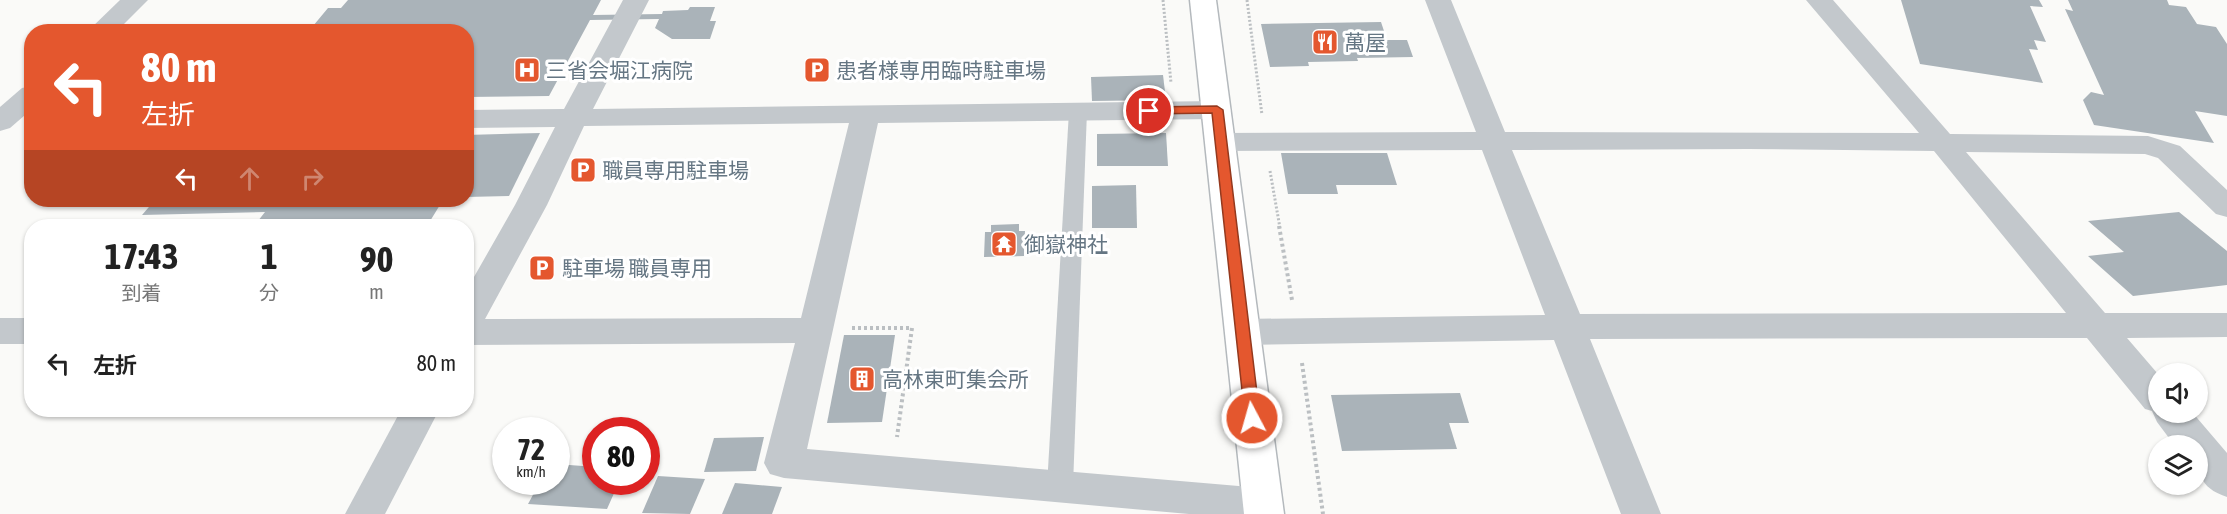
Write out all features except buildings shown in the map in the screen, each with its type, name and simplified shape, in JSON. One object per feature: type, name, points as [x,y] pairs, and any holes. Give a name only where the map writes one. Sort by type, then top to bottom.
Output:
[{"type":"highway","points":[[1203,0],[1263,509]]},
{"type":"street","points":[[109,24],[135,0]]},
{"type":"street","points":[[474,308],[531,205],[574,117],[636,0]]},
{"type":"street","points":[[1438,0],[1641,514]]},
{"type":"street","points":[[1819,0],[2148,387]]},
{"type":"street","points":[[0,124],[24,102]]},
{"type":"street","points":[[474,118],[1217,110]]},
{"type":"street","points":[[866,114],[784,463],[1060,486],[1263,509]]},
{"type":"street","points":[[0,124],[24,124]]},
{"type":"street","points":[[1221,142],[1941,141],[2148,145],[2169,152],[2227,207]]},
{"type":"street","points":[[1243,332],[1567,327],[2227,325]]},
{"type":"street","points":[[474,332],[816,330]]},
{"type":"street","points":[[0,331],[24,331]]},
{"type":"street","points":[[365,514],[416,417]]},
{"type":"street","points":[[2179,423],[2188,435]]},
{"type":"street","points":[[2208,459],[2227,481]]},
{"type":"lane","points":[[1060,486],[1078,111]]},
{"type":"path","points":[[1163,0],[1171,86]]},
{"type":"path","points":[[1247,0],[1262,116]]},
{"type":"path","points":[[816,330],[912,328],[897,439]]},
{"type":"place","name":"萬屋","points":[[1325,42]]},
{"type":"place","name":"三省会堀江病院","points":[[527,70]]},
{"type":"place","name":"患者様専用臨時駐車場","points":[[817,70]]},
{"type":"place","name":"職員専用駐車場","points":[[583,170]]},
{"type":"place","name":"御嶽神社","points":[[1004,244]]},
{"type":"place","name":"駐車場 職員専用","points":[[542,268]]},
{"type":"place","name":"高林東町集会所","points":[[862,379]]},
{"type":"route","points":[[1149,111],[1217,110],[1252,418]]}]
